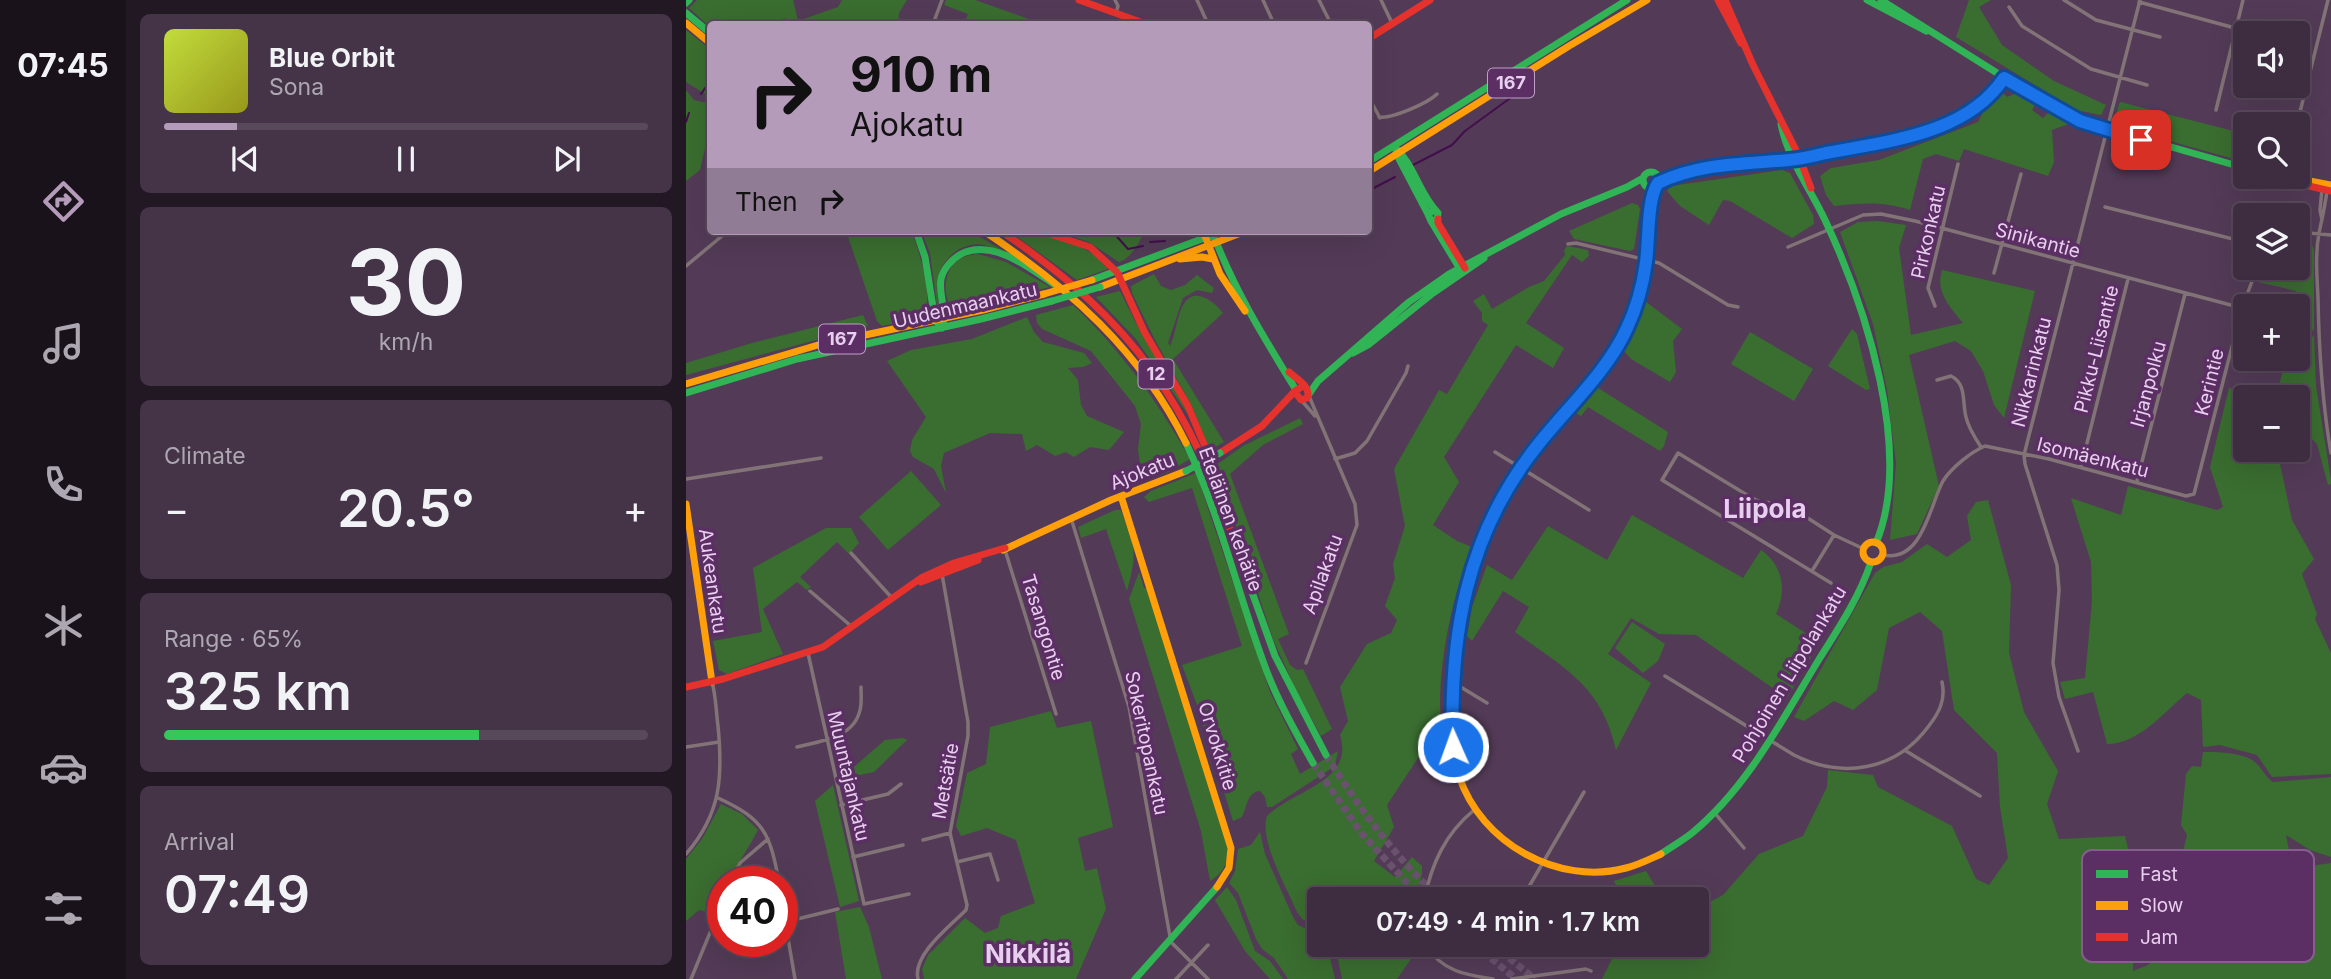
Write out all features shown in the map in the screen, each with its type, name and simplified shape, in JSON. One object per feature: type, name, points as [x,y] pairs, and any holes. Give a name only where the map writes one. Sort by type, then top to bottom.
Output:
[{"type":"main road","points":[[1079,0],[1138,21]]},
{"type":"main road","points":[[1372,36],[1430,0]]},
{"type":"main road","name":"167","points":[[1372,160],[1627,0]]},
{"type":"main road","name":"167","points":[[1372,170],[1400,157],[1579,39],[1647,0]]},
{"type":"main road","points":[[1718,0],[1744,47]]},
{"type":"main road","points":[[1725,0],[1854,285],[1876,355],[1889,449],[1886,503],[1877,543]]},
{"type":"main road","points":[[1867,0],[1930,32]]},
{"type":"main road","points":[[1881,0],[2063,113],[2108,131],[2233,165]]},
{"type":"main road","points":[[686,13],[707,30]]},
{"type":"main road","points":[[686,23],[707,40]]},
{"type":"main road","name":"Ajokatu","points":[[686,687],[712,682],[808,653],[830,643],[916,583],[1186,471],[1220,453],[1258,428],[1347,356],[1368,345],[1463,269],[1571,209],[1602,195],[1672,176],[1893,142],[1925,132],[1969,111],[1991,96],[2004,78]]},
{"type":"main road","points":[[1395,147],[1463,269]]},
{"type":"main road","points":[[1474,810],[1462,783],[1453,747],[1452,685],[1458,625],[1472,570],[1500,503],[1521,469],[1621,340],[1637,303],[1646,260],[1652,206],[1648,173],[1655,174],[1658,178],[1650,184]]},
{"type":"main road","name":"Ajokatu","points":[[1655,174],[1672,176]]},
{"type":"main road","points":[[2310,183],[2327,188]]},
{"type":"main road","points":[[917,235],[925,257],[935,320],[942,328],[946,318],[941,292],[941,280],[945,270],[961,254],[983,249],[1010,258],[1040,275],[1079,304],[1116,338]]},
{"type":"main road","name":"Eteläinen kehätie","points":[[990,235],[1064,286],[1116,338],[1148,379],[1187,443],[1213,505],[1269,675],[1288,719],[1312,763]]},
{"type":"main road","name":"Eteläinen kehätie","points":[[1007,235],[1047,262],[1094,301],[1128,337],[1180,410],[1205,460],[1277,661],[1326,755]]},
{"type":"main road","points":[[1053,235],[1090,247],[1106,259],[1119,275],[1145,333],[1176,383],[1195,422],[1217,479],[1243,568]]},
{"type":"main road","name":"Uudenmaankatu","points":[[686,393],[808,356],[942,328],[1100,287],[1119,275],[1214,236]]},
{"type":"main road","name":"Apilakatu","points":[[1214,236],[1249,315]]},
{"type":"main road","name":"Uudenmaankatu","points":[[686,384],[799,349],[946,318],[1119,275],[1168,261],[1206,238]]},
{"type":"main road","name":"Apilakatu","points":[[1206,238],[1226,286],[1302,393]]},
{"type":"main road","points":[[1168,261],[1202,257],[1213,259]]},
{"type":"main road","name":"Orvokkitie","points":[[1121,496],[1231,848],[1228,868],[1222,881],[1135,979]]},
{"type":"main road","name":"Aukeankatu","points":[[686,503],[688,536],[709,663],[707,672],[712,682]]},
{"type":"main road","points":[[1877,543],[1881,545],[1883,555],[1879,561],[1871,562],[1865,557],[1864,549],[1869,544],[1877,543]]},
{"type":"main road","name":"Pohjoinen Liipolankatu","points":[[1474,810],[1507,842],[1542,862],[1571,871],[1616,870],[1641,864],[1673,846],[1713,811],[1743,779],[1770,740],[1849,609],[1871,562]]},
{"type":"street","points":[[934,21],[942,0]]},
{"type":"street","points":[[1115,0],[1118,6],[1116,13]]},
{"type":"street","points":[[1197,0],[1207,21]]},
{"type":"street","points":[[1263,0],[1273,21]]},
{"type":"street","points":[[1319,0],[1330,21]]},
{"type":"street","points":[[1381,0],[1392,23]]},
{"type":"street","points":[[2064,0],[2096,19],[2160,37]]},
{"type":"street","points":[[2237,21],[2242,0]]},
{"type":"street","points":[[2300,112],[2328,0]]},
{"type":"street","points":[[2140,1],[2233,27]]},
{"type":"street","name":"Nikkarinkatu","points":[[2078,751],[2059,697],[2053,663],[2059,590],[2057,565],[2024,454],[2140,1]]},
{"type":"street","points":[[2008,7],[2022,26],[2091,69],[2147,85]]},
{"type":"street","points":[[2216,110],[2233,37]]},
{"type":"street","points":[[1372,103],[1380,117],[1395,116],[1432,99],[1437,94]]},
{"type":"street","name":"Pirkonkatu","points":[[1935,306],[1928,288],[1958,164]]},
{"type":"street","points":[[1994,273],[2021,174]]},
{"type":"street","points":[[2327,188],[2320,210],[2323,222],[2319,233],[2317,265],[2319,350],[2324,413],[2331,453]]},
{"type":"street","points":[[2105,207],[2233,239]]},
{"type":"street","name":"Sinikantie","points":[[1828,228],[1853,218],[1873,214],[1915,221],[2233,306]]},
{"type":"street","points":[[1788,247],[1828,228]]},
{"type":"street","points":[[2310,233],[2331,235]]},
{"type":"street","points":[[686,266],[723,235]]},
{"type":"street","points":[[1568,244],[1576,243],[1659,263],[1728,305],[1738,307]]},
{"type":"street","name":"Pikku-Liisantie","points":[[2080,467],[2128,279]]},
{"type":"street","name":"Irjanpolku","points":[[2137,481],[2185,294]]},
{"type":"street","name":"Kerintie","points":[[2186,496],[2197,491],[2233,345]]},
{"type":"street","points":[[1335,459],[1355,453],[1367,441],[1408,366]]},
{"type":"street","points":[[1883,555],[1899,553],[1919,538],[1944,480],[1981,447],[1966,417],[1964,398],[1958,382],[1951,376],[1937,380]]},
{"type":"street","name":"Apilakatu","points":[[1302,393],[1317,417],[1355,504],[1357,525],[1306,663]]},
{"type":"street","name":"Apilakatu","points":[[1302,393],[1317,417]]},
{"type":"street","name":"Isomäenkatu","points":[[1981,447],[1997,447],[2137,481],[2186,496]]},
{"type":"street","points":[[1495,452],[1589,510]]},
{"type":"street","points":[[1831,583],[1662,480],[1678,453],[1752,498],[1761,502],[1786,504],[1834,535],[1864,549]]},
{"type":"street","points":[[686,480],[821,458]]},
{"type":"street","name":"Sokeritopankatu","points":[[1071,518],[1129,707],[1170,937]]},
{"type":"street","points":[[1812,572],[1834,535]]},
{"type":"street","name":"Tasangontie","points":[[1005,548],[1056,714]]},
{"type":"street","points":[[850,553],[892,598]]},
{"type":"street","name":"Metsätie","points":[[918,979],[917,967],[926,952],[966,910],[967,905],[950,833],[968,736],[968,722],[941,571]]},
{"type":"street","points":[[810,591],[852,627]]},
{"type":"street","name":"Muuntajankatu","points":[[808,653],[864,904],[909,894]]},
{"type":"street","points":[[1665,676],[1805,760],[1840,769],[1871,766],[1906,751],[1919,739],[1942,703],[1945,695],[1942,682]]},
{"type":"street","points":[[686,854],[700,836],[718,798],[721,764],[712,682]]},
{"type":"street","points":[[1452,685],[1459,686],[1487,703]]},
{"type":"street","points":[[797,747],[842,734],[855,722],[860,711],[861,687]]},
{"type":"street","points":[[686,747],[719,741]]},
{"type":"street","points":[[1906,751],[1980,796]]},
{"type":"street","points":[[841,805],[888,794],[901,784]]},
{"type":"street","points":[[1529,887],[1584,792]]},
{"type":"street","points":[[718,798],[744,810],[761,827],[773,850],[776,866]]},
{"type":"street","points":[[1427,887],[1441,847],[1458,823],[1474,810]]},
{"type":"street","points":[[1713,811],[1744,848]]},
{"type":"street","points":[[923,840],[950,833]]},
{"type":"street","points":[[739,866],[768,839]]},
{"type":"street","points":[[853,857],[903,845]]},
{"type":"street","points":[[957,862],[990,854],[998,880]]},
{"type":"street","points":[[798,919],[838,909]]},
{"type":"street","points":[[1170,937],[1171,942],[1208,979]]},
{"type":"street","points":[[691,979],[707,940]]},
{"type":"street","points":[[1176,979],[1208,945]]},
{"type":"street","points":[[791,957],[795,979]]},
{"type":"street","points":[[1435,957],[1448,968],[1461,973],[1493,979]]},
{"type":"street","points":[[1512,979],[1586,969],[1591,971]]},
{"type":"green space","points":[[697,0],[793,0],[798,21],[785,21],[785,18],[779,21],[707,21],[707,24],[689,8]]},
{"type":"green space","points":[[842,0],[907,0],[899,13],[898,21],[798,21],[838,7]]},
{"type":"green space","points":[[946,0],[975,0],[1034,21],[965,21],[968,14],[944,5]]},
{"type":"green space","points":[[1969,0],[1991,0],[1979,7],[2002,45],[2054,81],[2106,105],[2101,115],[2076,110],[1956,37]]},
{"type":"green space","points":[[686,30],[707,47],[707,95],[686,82]]},
{"type":"green space","points":[[1999,89],[2007,97],[2022,91],[2037,101],[2032,110],[2043,118],[2050,111],[2071,123],[2052,130],[2054,162],[2048,176],[1964,149],[1959,161],[1936,154],[1923,159],[1910,210],[1872,204],[1834,206],[1826,195],[1820,176],[1831,168],[1879,160],[1978,122],[1986,102]]},
{"type":"green space","points":[[686,90],[694,100],[707,103],[707,140],[700,170],[686,181]]},
{"type":"green space","points":[[2120,102],[2233,131],[2233,159],[2123,128],[2119,125],[2116,114]]},
{"type":"green space","points":[[1782,170],[1790,173],[1813,215],[1814,224],[1792,238],[1730,201],[1723,200],[1709,225],[1680,206],[1667,191],[1671,186]]},
{"type":"green space","points":[[1632,203],[1640,209],[1634,249],[1630,251],[1574,239],[1569,231]]},
{"type":"green space","points":[[1878,221],[1906,225],[1899,248],[1911,335],[1963,323],[1942,292],[1942,270],[2035,291],[2004,418],[1994,405],[1983,371],[1971,351],[1955,341],[1909,355],[1939,486],[1917,534],[1890,540],[1896,463],[1887,390],[1873,324],[1840,232],[1858,222]]},
{"type":"green space","points":[[847,235],[913,235],[927,290],[925,311],[921,317],[907,322],[882,326],[877,321]]},
{"type":"green space","points":[[923,235],[977,235],[1009,254],[976,244],[952,254],[943,265],[938,278],[937,292],[941,312],[938,313],[930,253]]},
{"type":"green space","points":[[1015,235],[1044,235],[1063,240],[1090,252],[1108,269],[1077,280]]},
{"type":"green space","points":[[1068,235],[1143,235],[1131,253],[1119,262],[1089,242]]},
{"type":"green space","points":[[2310,240],[2314,250],[2314,329],[2310,333],[2310,294],[2295,294],[2296,291],[2258,282],[2310,280]]},
{"type":"green space","points":[[1567,246],[1588,250],[1589,256],[1582,262],[1572,255],[1526,323],[1564,348],[1553,368],[1516,345],[1444,457],[1459,482],[1433,525],[1457,541],[1472,547],[1459,584],[1446,643],[1441,682],[1440,756],[1426,746],[1387,805],[1394,827],[1374,861],[1395,877],[1412,857],[1422,866],[1419,887],[1307,887],[1307,921],[1297,912],[1270,851],[1267,816],[1319,783],[1339,764],[1342,751],[1340,735],[1348,721],[1340,687],[1367,644],[1391,633],[1397,620],[1385,606],[1395,578],[1393,564],[1405,526],[1394,469],[1439,390],[1447,394],[1488,325],[1482,321],[1482,313],[1473,301],[1484,294],[1492,309],[1544,281],[1565,255]]},
{"type":"green space","points":[[978,254],[1006,262],[1050,287],[954,310],[946,292],[949,272],[961,258]]},
{"type":"green space","points":[[1154,274],[1161,286],[1171,290],[1185,285],[1197,275],[1214,288],[1212,293],[1197,290],[1183,298],[1168,343],[1170,346],[1180,312],[1190,298],[1206,298],[1223,313],[1173,359],[1224,442],[1210,450],[1192,406],[1132,293],[1131,286]]},
{"type":"green space","points":[[1120,291],[1187,413],[1136,339],[1096,297]]},
{"type":"green space","points":[[1645,301],[1682,329],[1673,341],[1676,372],[1670,382],[1631,359],[1623,350]]},
{"type":"green space","points":[[1073,305],[1138,377],[1190,459],[1166,473],[1142,479],[1138,449],[1141,424],[1135,406],[1091,351],[1042,329],[1037,323],[1036,315]]},
{"type":"green space","points":[[863,315],[868,326],[686,375],[686,363]]},
{"type":"green space","points":[[1027,317],[1034,332],[1043,342],[1084,353],[1092,363],[1068,368],[1078,380],[1081,405],[1087,416],[1124,432],[1109,450],[1090,447],[1074,457],[1066,452],[1055,456],[1037,445],[1026,451],[1022,434],[990,433],[944,453],[941,466],[946,493],[934,469],[913,457],[910,451],[912,440],[926,417],[887,361],[911,350],[972,339]]},
{"type":"green space","points":[[1852,329],[1857,334],[1870,389],[1866,390],[1828,366]]},
{"type":"green space","points":[[1750,332],[1813,369],[1794,401],[1731,364]]},
{"type":"green space","points":[[2314,335],[2316,386],[2331,480],[2328,485],[2317,444],[2310,437],[2310,385],[2279,385],[2284,371],[2310,371],[2310,340]]},
{"type":"green space","points":[[1595,386],[1668,432],[1660,451],[1588,407],[1581,416],[1576,413],[1577,407]]},
{"type":"green space","points":[[2229,388],[2233,389],[2233,462],[2280,462],[2292,520],[2314,559],[2302,574],[2317,614],[2315,619],[2331,653],[2331,774],[2272,777],[2257,755],[2220,745],[2203,747],[2201,700],[2187,693],[2140,733],[2119,743],[2107,744],[2093,692],[2065,699],[2060,682],[2085,678],[2092,601],[2091,562],[2071,498],[2121,515],[2128,486],[2217,510],[2223,507],[2210,467]]},
{"type":"green space","points":[[1300,418],[1303,424],[1263,445],[1230,474],[1289,634],[1278,639],[1290,665],[1297,670],[1303,669],[1332,729],[1321,736],[1273,639],[1216,465],[1243,446]]},
{"type":"green space","points":[[911,471],[941,505],[888,550],[859,517]]},
{"type":"green space","points":[[1196,473],[1270,692],[1298,749],[1291,754],[1300,774],[1338,751],[1335,765],[1272,807],[1267,807],[1265,797],[1260,791],[1252,794],[1242,817],[1233,821],[1182,665],[1242,646],[1192,488],[1149,502],[1144,497],[1151,491]]},
{"type":"green space","points":[[1988,500],[2011,585],[2009,653],[2024,712],[2058,771],[2047,804],[2059,839],[2125,836],[2128,850],[2082,850],[2082,962],[2133,962],[2133,971],[2152,962],[2314,962],[2314,866],[2331,863],[2331,979],[1602,979],[1613,957],[1709,957],[1709,902],[1723,895],[1759,854],[1803,836],[1827,787],[1828,770],[1873,775],[1878,787],[1952,826],[1976,879],[1989,885],[2008,858],[2000,807],[1997,753],[1954,710],[1942,631],[1920,612],[1889,628],[1877,690],[1853,710],[1834,701],[1804,721],[1794,717],[1875,573],[1883,567],[1902,562],[1927,544],[1947,557],[1971,540],[1967,516],[1976,502]]},
{"type":"green space","points":[[1115,510],[1121,510],[1133,550],[1133,567],[1127,591],[1106,529],[1081,538],[1078,527]]},
{"type":"green space","points":[[1632,515],[1743,578],[1761,550],[1774,563],[1781,579],[1781,596],[1776,614],[1807,634],[1832,595],[1843,602],[1786,700],[1780,693],[1696,635],[1659,634],[1631,618],[1608,654],[1651,683],[1616,750],[1601,709],[1591,694],[1565,668],[1515,632],[1529,607],[1503,591],[1472,641],[1467,636],[1472,607],[1487,565],[1512,580],[1548,526],[1607,560]]},
{"type":"green space","points":[[826,528],[851,528],[859,543],[849,554],[837,542],[800,577],[811,587],[807,590],[797,582],[763,609],[783,654],[727,674],[719,670],[713,641],[762,632],[753,568]]},
{"type":"green space","points":[[1139,572],[1144,588],[1147,588],[1226,838],[1224,868],[1210,881],[1201,831],[1129,599]]},
{"type":"green space","points":[[1632,622],[1665,644],[1658,661],[1643,673],[1615,648]]},
{"type":"green space","points":[[1051,711],[1057,728],[1091,721],[1113,827],[1078,838],[1085,871],[1097,868],[1106,909],[1076,979],[924,979],[922,969],[928,955],[965,918],[985,933],[998,928],[1001,916],[1035,903],[1016,840],[987,828],[961,836],[956,826],[967,773],[986,764],[990,727]]},
{"type":"green space","points":[[885,740],[907,740],[874,772],[840,779]]},
{"type":"green space","points":[[2203,752],[2217,752],[2247,757],[2273,782],[2331,777],[2331,857],[2310,850],[2286,835],[2289,850],[2183,850],[2187,835],[2181,825],[2186,774],[2192,766],[2201,767]]},
{"type":"green space","points":[[833,785],[859,901],[840,907],[815,801]]},
{"type":"green space","points":[[721,804],[742,814],[758,830],[737,866],[707,866],[707,912],[699,910],[686,921],[686,859],[702,839]]},
{"type":"green space","points":[[1260,832],[1265,854],[1293,917],[1298,925],[1307,929],[1307,957],[1330,957],[1335,979],[1288,979],[1274,958],[1262,949],[1238,893],[1229,883],[1235,871],[1238,849],[1251,845]]},
{"type":"green space","points":[[1646,871],[1656,887],[1617,887],[1614,881]]},
{"type":"green space","points":[[1227,887],[1236,900],[1255,951],[1270,961],[1283,979],[1270,979],[1245,951],[1215,900]]},
{"type":"green space","points":[[860,907],[869,927],[882,979],[846,979],[835,912]]},
{"type":"green space","points":[[1337,957],[1412,957],[1397,979],[1342,979]]},
{"type":"waterway","points":[[701,94],[707,85]]},
{"type":"waterway","points":[[1411,166],[1452,145],[1465,131],[1524,88],[1528,88]]},
{"type":"waterway","points":[[686,122],[689,113]]},
{"type":"waterway","points":[[1372,189],[1395,177]]},
{"type":"waterway","points":[[1116,235],[1128,249],[1143,246]]},
{"type":"waterway","points":[[1150,242],[1165,241]]},
{"type":"tunnel","points":[[1326,755],[1379,831],[1428,887]]},
{"type":"tunnel","points":[[1313,763],[1362,834],[1411,887]]},
{"type":"tunnel","points":[[1489,957],[1516,979]]},
{"type":"tunnel","points":[[1508,957],[1535,979]]},
{"type":"traffic: fast","points":[[686,3],[689,0]]},
{"type":"traffic: fast","points":[[1372,159],[1627,0]]},
{"type":"traffic: fast","points":[[1867,0],[1926,31]]},
{"type":"traffic: fast","points":[[1881,0],[2005,78],[2080,121],[2233,165]]},
{"type":"traffic: fast","points":[[686,13],[707,30]]},
{"type":"traffic: fast","points":[[1781,124],[1794,162],[1840,255],[1869,336],[1880,379],[1890,466],[1886,506],[1876,543]]},
{"type":"traffic: fast","points":[[1395,147],[1438,213],[1437,219],[1431,221],[1428,214],[1434,210]]},
{"type":"traffic: fast","points":[[1396,153],[1428,214]]},
{"type":"traffic: fast","points":[[1658,183],[1695,171],[1816,153]]},
{"type":"traffic: fast","points":[[1651,172],[1657,174],[1659,180],[1657,186],[1651,188],[1645,186],[1643,180],[1645,174],[1651,172]]},
{"type":"traffic: fast","points":[[1309,394],[1318,381],[1409,302],[1449,274],[1561,214],[1643,178]]},
{"type":"traffic: fast","points":[[1471,575],[1485,537],[1511,484],[1533,451],[1611,358],[1627,329],[1639,295],[1655,187]]},
{"type":"traffic: fast","points":[[1431,221],[1460,269]]},
{"type":"traffic: fast","points":[[917,235],[925,257],[935,320],[942,328]]},
{"type":"traffic: fast","points":[[1092,280],[1212,235]]},
{"type":"traffic: fast","points":[[1214,235],[1239,293],[1296,390]]},
{"type":"traffic: fast","points":[[942,328],[944,316],[941,279],[948,265],[961,254],[973,250],[998,252],[1055,285]]},
{"type":"traffic: fast","points":[[1353,353],[1368,345],[1433,293],[1484,258]]},
{"type":"traffic: fast","points":[[1052,301],[1100,287]]},
{"type":"traffic: fast","points":[[686,393],[797,359],[1052,301]]},
{"type":"traffic: fast","points":[[1186,443],[1209,499],[1267,672],[1282,707],[1313,763]]},
{"type":"traffic: fast","points":[[1186,471],[1220,453]]},
{"type":"traffic: fast","points":[[1239,556],[1275,656],[1326,755]]},
{"type":"traffic: fast","points":[[1661,854],[1688,836],[1712,815],[1747,774],[1848,613],[1871,562]]},
{"type":"traffic: fast","points":[[1135,979],[1217,887]]},
{"type":"traffic: slow","points":[[1372,169],[1647,0]]},
{"type":"traffic: slow","points":[[686,23],[707,40]]},
{"type":"traffic: slow","points":[[2310,181],[2331,185]]},
{"type":"traffic: slow","points":[[990,235],[1045,275],[1100,324],[1147,379],[1186,443]]},
{"type":"traffic: slow","points":[[1205,235],[1220,274],[1245,311]]},
{"type":"traffic: slow","points":[[1100,287],[1236,235]]},
{"type":"traffic: slow","points":[[1180,259],[1213,259]]},
{"type":"traffic: slow","points":[[1044,294],[1092,280]]},
{"type":"traffic: slow","points":[[686,384],[818,345],[983,310],[1044,294]]},
{"type":"traffic: slow","points":[[1003,550],[1111,500],[1186,471]]},
{"type":"traffic: slow","points":[[1121,496],[1231,848],[1229,868],[1217,887]]},
{"type":"traffic: slow","points":[[686,504],[712,682]]},
{"type":"traffic: slow","points":[[1873,542],[1880,545],[1883,552],[1880,559],[1873,562],[1866,559],[1863,552],[1866,545],[1873,542]]},
{"type":"traffic: slow","points":[[1471,575],[1459,622],[1450,703],[1454,754],[1459,776],[1470,800],[1485,821],[1504,839],[1525,854],[1549,864],[1574,871],[1600,872],[1630,867],[1661,854]]},
{"type":"traffic: jam","points":[[1079,0],[1138,21]]},
{"type":"traffic: jam","points":[[1372,36],[1430,0]]},
{"type":"traffic: jam","points":[[1718,0],[1741,43]]},
{"type":"traffic: jam","points":[[1725,0],[1753,65],[1798,154],[1811,188]]},
{"type":"traffic: jam","points":[[1761,161],[1840,153],[1925,132],[1970,111],[2005,78]]},
{"type":"traffic: jam","points":[[2310,186],[2331,191]]},
{"type":"traffic: jam","points":[[1438,219],[1465,268]]},
{"type":"traffic: jam","points":[[1006,235],[1088,298],[1122,333],[1152,370],[1178,410],[1200,454],[1239,556]]},
{"type":"traffic: jam","points":[[1053,235],[1090,247],[1117,272],[1145,333],[1188,406],[1212,463]]},
{"type":"traffic: jam","points":[[1289,372],[1306,387],[1307,398],[1301,400],[1295,392]]},
{"type":"traffic: jam","points":[[1220,453],[1262,426],[1303,386]]},
{"type":"traffic: jam","points":[[686,687],[723,679],[823,647],[921,578],[954,563],[1005,548]]},
{"type":"traffic: jam","points":[[921,582],[978,560]]},
{"type":"district","name":"Liipola","points":[[1765,509]]},
{"type":"district","name":"Nikkilä","points":[[1028,954]]},
{"type":"route","points":[[1453,747],[1451,699],[1454,655],[1461,613],[1478,551],[1500,503],[1525,462],[1603,366],[1627,328],[1643,279],[1653,198],[1658,183],[1672,176],[1697,170],[1808,158],[1893,142],[1925,132],[1969,111],[1991,96],[2004,78],[2080,121],[2141,140]]}]
